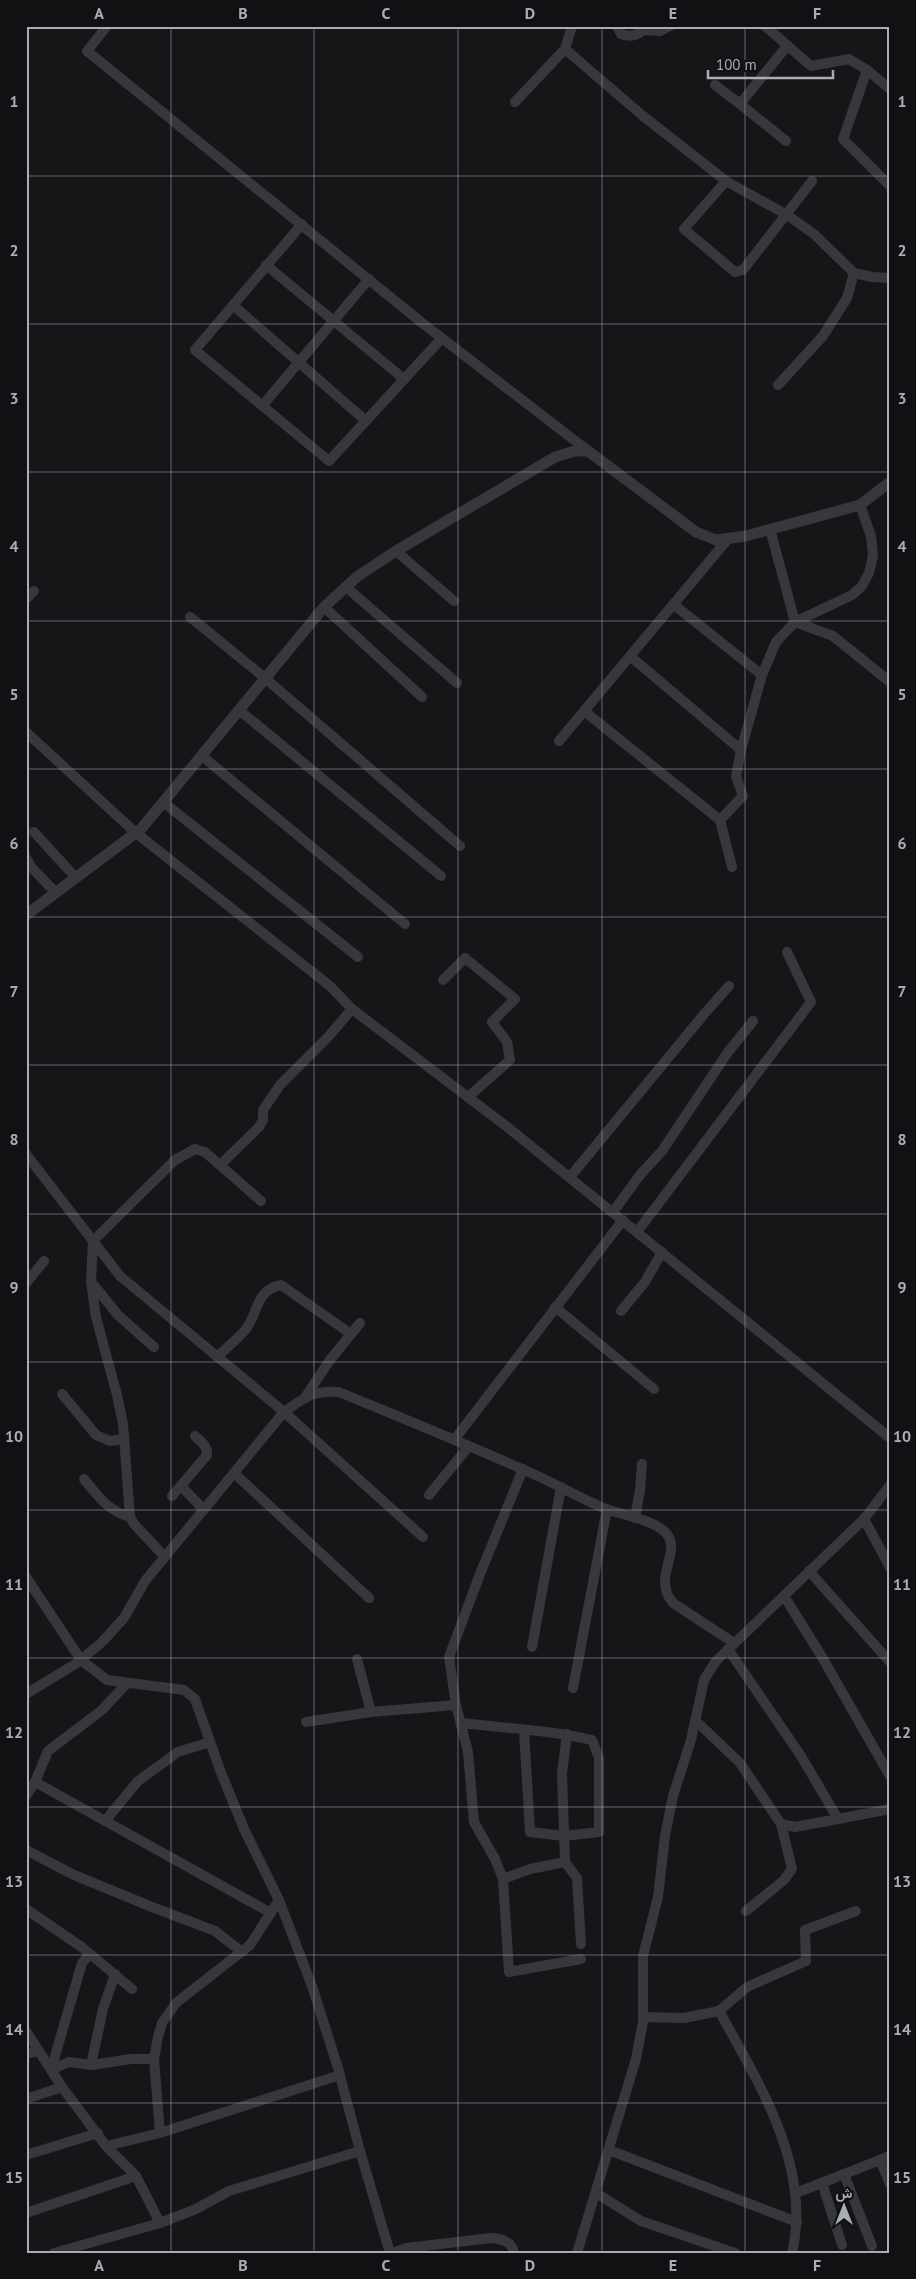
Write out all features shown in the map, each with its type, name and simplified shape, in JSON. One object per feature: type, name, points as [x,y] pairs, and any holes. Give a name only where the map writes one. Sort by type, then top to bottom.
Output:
[{"type":"street","points":[[107,26],[87,51],[442,338],[696,532],[716,540],[746,536],[860,505],[890,482]]},
{"type":"street","points":[[515,102],[565,49],[572,26]]},
{"type":"street","points":[[617,26],[621,34],[628,36],[637,34],[643,28],[660,31],[670,26]]},
{"type":"street","points":[[765,26],[811,66],[849,59],[890,88]]},
{"type":"street","points":[[740,104],[787,46]]},
{"type":"street","points":[[565,49],[643,116],[726,181],[787,215],[814,234],[854,273],[872,278],[890,278]]},
{"type":"street","points":[[867,70],[843,139],[890,186]]},
{"type":"street","points":[[715,85],[786,141]]},
{"type":"street","points":[[726,181],[684,229],[735,272],[743,270],[812,181]]},
{"type":"street","points":[[302,224],[195,350],[329,462],[442,338]]},
{"type":"street","points":[[266,265],[404,379]]},
{"type":"street","points":[[778,385],[823,336],[847,298],[852,287],[854,273]]},
{"type":"street","points":[[262,406],[369,279]]},
{"type":"street","points":[[233,305],[366,421]]},
{"type":"street","points":[[26,915],[136,833],[164,802],[324,607],[358,576],[396,551],[555,457],[575,451],[588,451],[596,456]]},
{"type":"street","points":[[720,820],[743,796],[736,776],[741,750],[762,675],[776,642],[795,622],[852,595],[866,580],[873,556],[871,536],[860,505]]},
{"type":"street","points":[[770,529],[795,622]]},
{"type":"street","points":[[559,740],[728,539]]},
{"type":"street","points":[[396,551],[454,601]]},
{"type":"street","points":[[346,587],[457,683]]},
{"type":"street","points":[[26,599],[34,591]]},
{"type":"street","points":[[673,604],[762,675]]},
{"type":"street","points":[[324,607],[422,698]]},
{"type":"street","points":[[190,617],[265,678],[460,846]]},
{"type":"street","points":[[795,622],[833,636],[890,682]]},
{"type":"street","points":[[630,656],[741,750]]},
{"type":"street","points":[[239,710],[441,876]]},
{"type":"street","points":[[584,711],[720,820],[732,867]]},
{"type":"street","points":[[26,732],[136,833],[330,986],[352,1009],[570,1177],[890,1438]]},
{"type":"street","points":[[202,756],[405,924]]},
{"type":"street","points":[[164,802],[358,958]]},
{"type":"street","points":[[34,832],[76,878]]},
{"type":"street","points":[[26,858],[32,868],[56,893]]},
{"type":"street","points":[[637,1232],[811,1002],[787,952]]},
{"type":"street","points":[[443,980],[465,958],[515,999],[492,1022],[507,1042],[510,1060],[468,1097]]},
{"type":"street","points":[[570,1177],[705,1012],[729,986]]},
{"type":"street","points":[[220,1165],[259,1127],[263,1120],[263,1110],[280,1085],[328,1038],[352,1009]]},
{"type":"street","points":[[613,1212],[640,1175],[662,1151],[728,1052],[753,1021]]},
{"type":"street","points":[[165,1557],[134,1524],[130,1517],[124,1439],[117,1395],[96,1316],[91,1282],[93,1241],[175,1160],[195,1149],[205,1152],[261,1201]]},
{"type":"street","points":[[26,1154],[120,1276],[284,1412],[423,1537]]},
{"type":"street","points":[[454,1440],[623,1220]]},
{"type":"street","points":[[621,1311],[645,1282],[662,1252]]},
{"type":"street","points":[[26,1283],[44,1261]]},
{"type":"street","points":[[91,1282],[118,1315],[154,1348]]},
{"type":"street","points":[[217,1356],[247,1328],[254,1310],[266,1292],[274,1286],[281,1285],[351,1334]]},
{"type":"street","points":[[555,1307],[654,1389]]},
{"type":"street","points":[[26,1694],[81,1660],[102,1642],[124,1618],[146,1580],[284,1412],[306,1396],[360,1323]]},
{"type":"street","points":[[306,1396],[323,1391],[340,1392],[470,1446],[607,1509],[635,1518],[665,1531],[670,1538],[671,1549],[664,1584],[666,1595],[673,1603],[731,1646],[801,1756],[838,1819]]},
{"type":"street","points":[[62,1394],[96,1436],[110,1441],[124,1439]]},
{"type":"street","points":[[172,1496],[207,1455],[205,1446],[195,1436]]},
{"type":"street","points":[[430,1495],[470,1446]]},
{"type":"street","points":[[635,1518],[642,1464]]},
{"type":"street","points":[[523,1470],[480,1574],[450,1658],[456,1705],[468,1752],[474,1822],[495,1859],[503,1879],[509,1972],[581,1959]]},
{"type":"street","points":[[234,1473],[369,1598]]},
{"type":"street","points":[[84,1479],[104,1504],[130,1517]]},
{"type":"street","points":[[577,2253],[636,2059],[643,2017],[643,1956],[658,1897],[665,1836],[672,1804],[696,1720],[704,1680],[716,1661],[864,1519],[890,1485]]},
{"type":"street","points":[[180,1486],[204,1510]]},
{"type":"street","points":[[532,1647],[562,1487]]},
{"type":"street","points":[[574,1688],[607,1509]]},
{"type":"street","points":[[864,1519],[890,1567]]},
{"type":"street","points":[[809,1571],[890,1662]]},
{"type":"street","points":[[26,1577],[81,1660],[107,1680],[184,1690],[195,1699],[244,1829],[279,1900],[312,1986],[340,2075],[391,2253],[406,2248],[491,2238],[504,2240],[513,2247],[514,2253]]},
{"type":"street","points":[[784,1596],[822,1657],[890,1776]]},
{"type":"street","points":[[357,1659],[371,1712]]},
{"type":"street","points":[[26,1796],[35,1782],[48,1751],[102,1710],[127,1683]]},
{"type":"street","points":[[306,1722],[371,1712],[456,1705]]},
{"type":"street","points":[[696,1720],[740,1763],[781,1824],[792,1869],[784,1880],[746,1912]]},
{"type":"street","points":[[461,1723],[567,1734],[592,1740],[599,1758],[599,1832],[564,1836],[530,1832],[524,1730]]},
{"type":"street","points":[[567,1734],[562,1773],[565,1862],[577,1878],[581,1944]]},
{"type":"street","points":[[105,1821],[138,1781],[178,1752],[210,1742]]},
{"type":"street","points":[[35,1782],[271,1913]]},
{"type":"street","points":[[781,1824],[794,1827],[890,1809]]},
{"type":"street","points":[[26,1850],[74,1874],[152,1908],[215,1931],[242,1952]]},
{"type":"street","points":[[503,1879],[530,1869],[565,1862]]},
{"type":"street","points":[[160,2133],[154,2059],[162,2023],[176,2003],[250,1945],[279,1900]]},
{"type":"street","points":[[26,1909],[90,1954],[132,1989]]},
{"type":"street","points":[[643,2017],[684,2018],[719,2011],[747,1987],[806,1961],[805,1930],[856,1911]]},
{"type":"street","points":[[52,2070],[82,1963],[90,1954]]},
{"type":"street","points":[[91,2065],[103,2009],[115,1974]]},
{"type":"street","points":[[719,2011],[759,2083],[784,2143],[796,2193],[797,2222],[792,2253]]},
{"type":"street","points":[[26,2031],[62,2087],[106,2146],[136,2176],[160,2223]]},
{"type":"street","points":[[26,2054],[39,2051]]},
{"type":"street","points":[[52,2070],[68,2062],[91,2065],[131,2059],[154,2059]]},
{"type":"street","points":[[106,2146],[160,2133],[340,2075]]},
{"type":"street","points":[[26,2099],[62,2087]]},
{"type":"street","points":[[26,2155],[98,2133]]},
{"type":"street","points":[[54,2253],[160,2223],[196,2209],[229,2191],[360,2150]]},
{"type":"street","points":[[608,2150],[797,2222]]},
{"type":"street","points":[[796,2193],[885,2158],[890,2184]]},
{"type":"street","points":[[844,2174],[872,2246]]},
{"type":"street","points":[[26,2213],[136,2176]]},
{"type":"street","points":[[822,2183],[842,2246]]},
{"type":"street","points":[[596,2193],[641,2221],[734,2253]]}]
